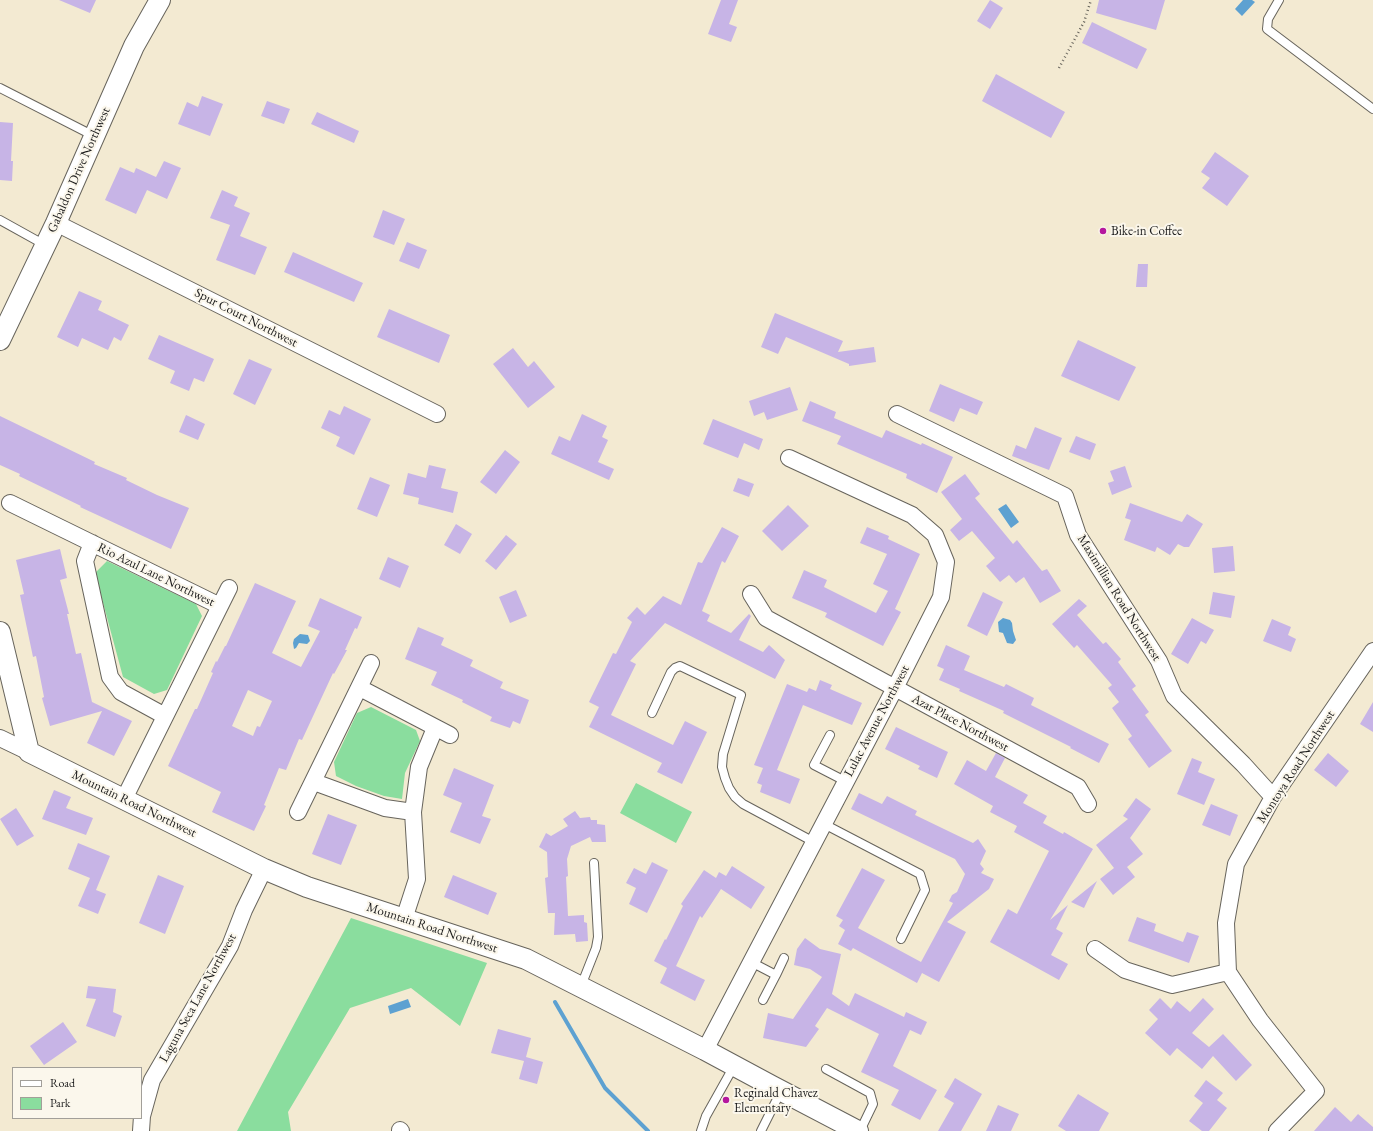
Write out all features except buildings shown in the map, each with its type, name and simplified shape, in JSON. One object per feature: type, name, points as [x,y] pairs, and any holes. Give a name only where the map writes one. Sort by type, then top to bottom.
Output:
[{"type":"street","name":"Gabaldon Drive Northwest","points":[[0,340],[46,245],[134,46],[160,0]]},
{"type":"street","name":"Spur Court Northwest","points":[[56,223],[436,414]]},
{"type":"street","name":"Maximillian Road Northwest","points":[[897,414],[1065,496],[1078,535],[1160,661],[1174,696],[1243,764],[1273,797]]},
{"type":"street","name":"Lulac Avenue Northwest","points":[[705,1050],[895,688],[941,597],[946,562],[936,535],[912,515],[789,458]]},
{"type":"street","name":"Rio Azul Lane Northwest","points":[[10,503],[220,606]]},
{"type":"street","name":"Rio Azul Lane Northwest","points":[[92,543],[85,561],[110,676],[121,692],[165,716]]},
{"type":"street","name":"Rio Azul Lane Northwest","points":[[124,799],[228,588]]},
{"type":"street","name":"Azar Place Northwest","points":[[751,594],[766,618],[1078,787],[1088,804]]},
{"type":"street","points":[[0,632],[30,752]]},
{"type":"street","name":"Montoya Road Northwest","points":[[1228,972],[1226,923],[1236,864],[1273,797],[1373,651]]},
{"type":"street","points":[[298,812],[371,663]]},
{"type":"street","points":[[360,688],[450,735]]},
{"type":"street","points":[[404,919],[417,879],[413,812],[419,766],[435,728]]},
{"type":"street","name":"Mountain Road Northwest","points":[[0,738],[264,869],[307,887],[526,959],[705,1050],[859,1131]]},
{"type":"street","points":[[314,782],[385,808],[413,812]]},
{"type":"street","name":"Laguna Seca Lane Northwest","points":[[142,1116],[152,1080],[230,946],[244,910],[264,869]]},
{"type":"street","points":[[1095,949],[1126,970],[1172,985],[1228,972],[1260,1020],[1316,1091],[1279,1130]]},
{"type":"street","name":"Laguna Seca Lane Northwest","points":[[141,1131],[142,1119]]},
{"type":"lane","points":[[1279,0],[1268,19],[1267,29],[1373,109]]},
{"type":"lane","points":[[0,88],[94,136]]},
{"type":"lane","points":[[0,220],[46,245]]},
{"type":"lane","points":[[652,712],[671,672],[680,666],[741,695],[723,754],[722,767],[724,778],[735,797],[743,804],[814,842]]},
{"type":"lane","points":[[830,735],[814,765],[845,781]]},
{"type":"lane","points":[[824,824],[920,874],[925,890],[901,939]]},
{"type":"lane","points":[[581,986],[596,948],[598,937],[594,863]]},
{"type":"lane","points":[[763,1000],[784,958]]},
{"type":"lane","points":[[751,962],[776,975]]},
{"type":"lane","points":[[701,1131],[706,1116],[734,1065]]},
{"type":"lane","points":[[826,1069],[870,1093],[873,1104],[859,1131]]},
{"type":"lane","points":[[761,1131],[781,1091]]},
{"type":"path","points":[[1059,68],[1084,22],[1091,0]]},
{"type":"green space","points":[[107,561],[196,604],[202,616],[167,690],[154,694],[123,677],[95,573]]},
{"type":"green space","points":[[371,707],[416,730],[420,741],[405,773],[402,799],[384,796],[356,786],[336,776],[334,762],[357,713]]},
{"type":"green space","points":[[636,783],[692,812],[676,843],[620,813]]},
{"type":"green space","points":[[351,918],[487,963],[460,1026],[411,988],[350,1008],[288,1112],[291,1131],[237,1131]]},
{"type":"water","points":[[1243,0],[1252,0],[1255,2],[1242,16],[1235,9]]},
{"type":"water","points":[[1006,504],[1019,522],[1011,528],[998,509]]},
{"type":"water","points":[[1003,618],[1010,620],[1012,623],[1016,640],[1013,644],[1007,643],[1003,633],[999,632],[998,622]]},
{"type":"water","points":[[300,634],[308,635],[310,641],[307,644],[299,643],[294,649],[294,639]]},
{"type":"water","points":[[408,999],[411,1007],[390,1014],[388,1006]]},
{"type":"waterway","points":[[555,1002],[605,1088],[648,1131]]},
{"type":"place","name":"Bike-in Coffee","points":[[1103,231]]},
{"type":"place","name":"Reginald Chavez Elementary","points":[[726,1100]]}]
